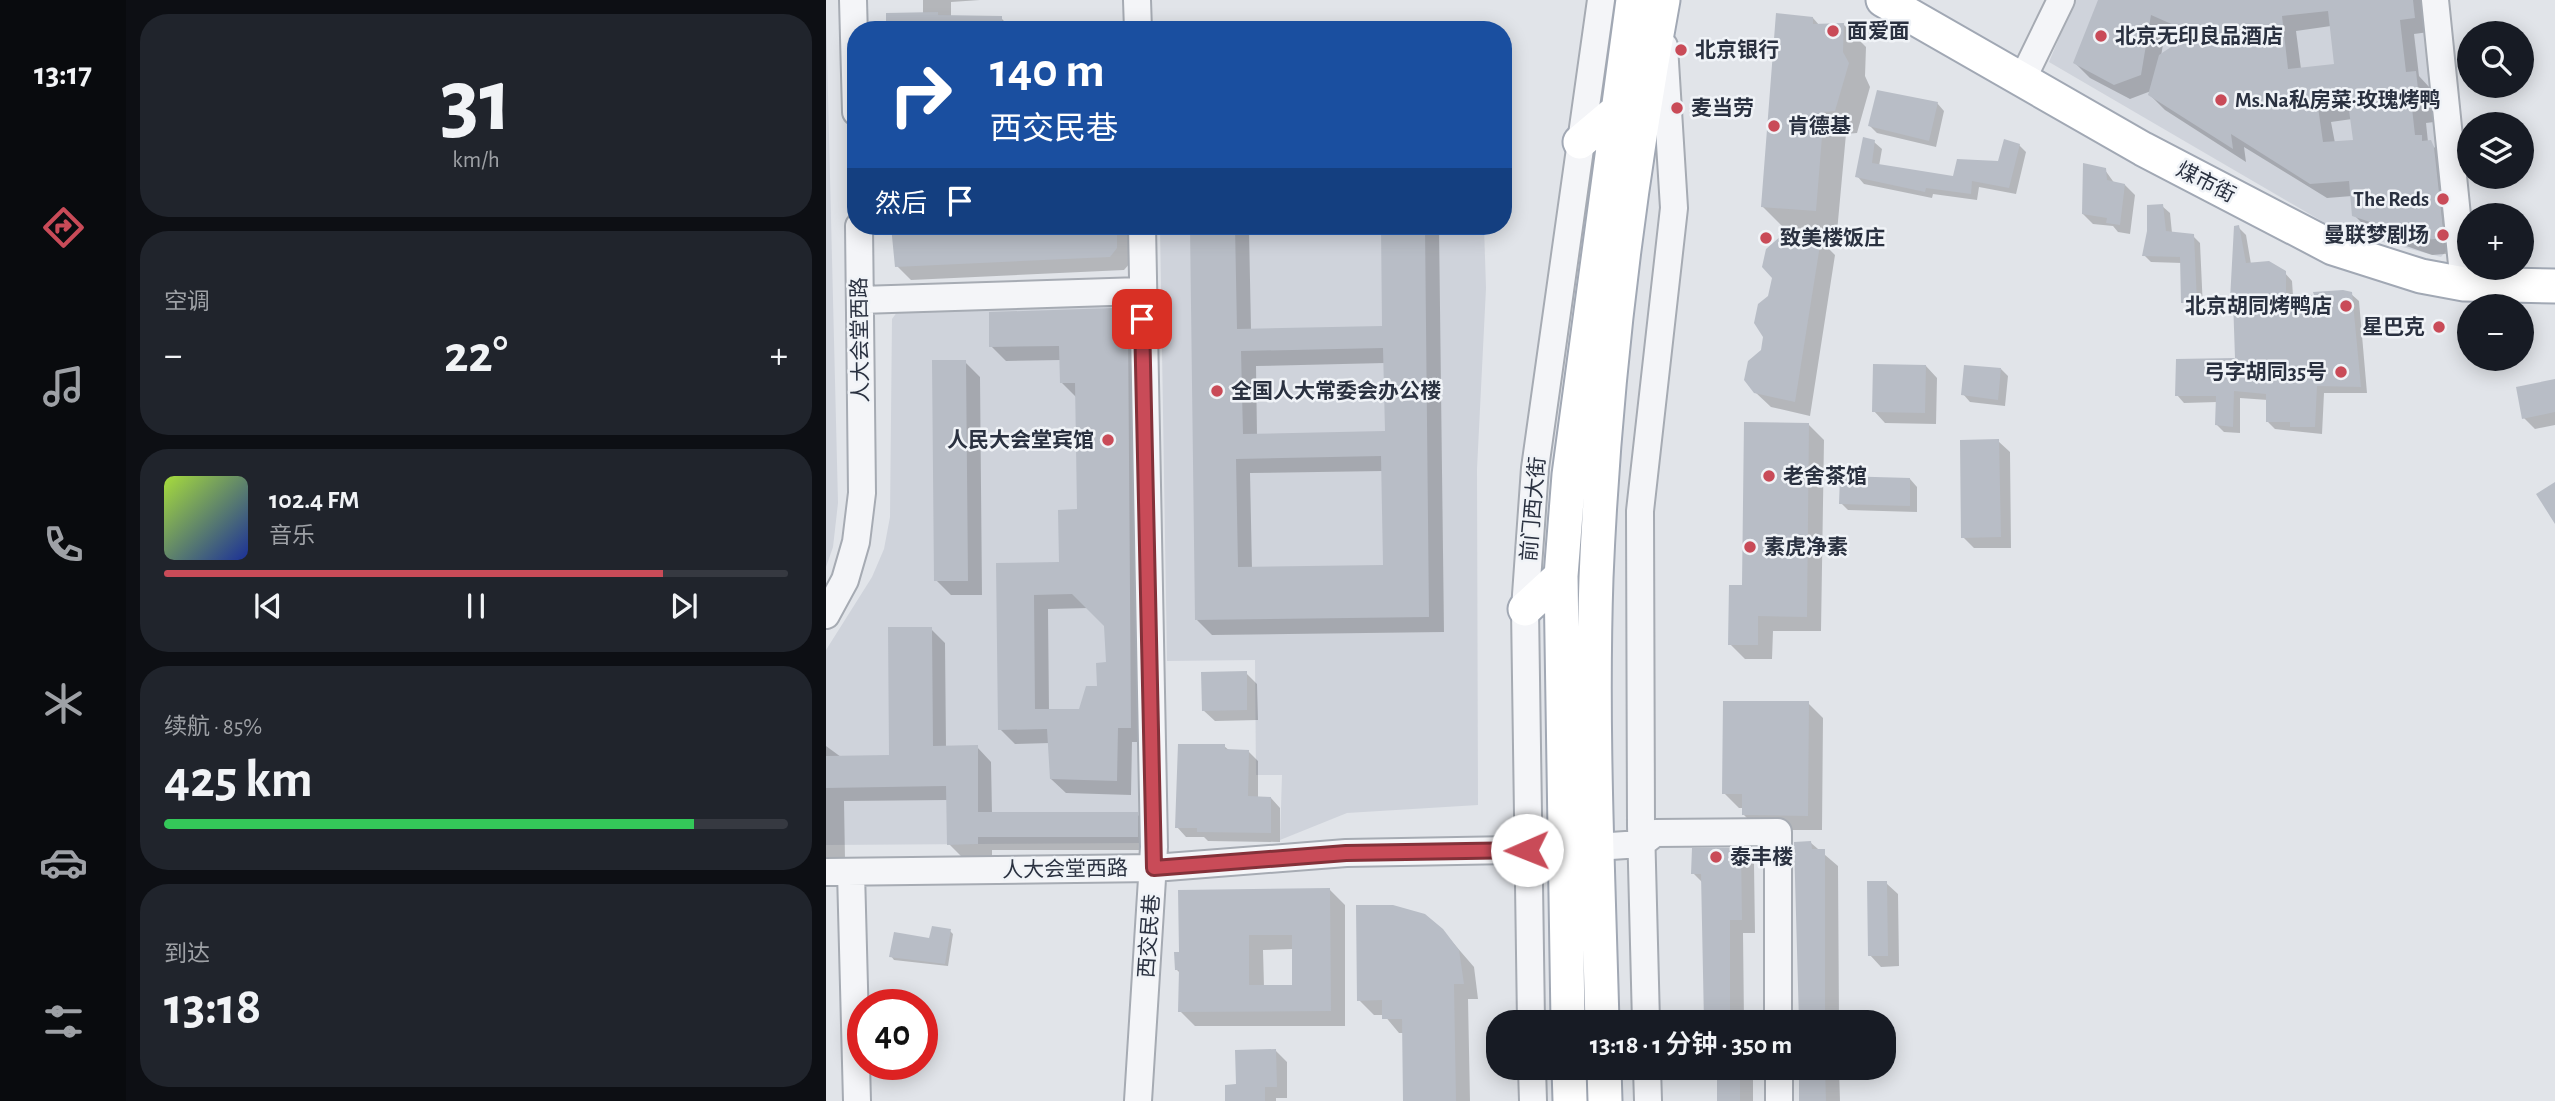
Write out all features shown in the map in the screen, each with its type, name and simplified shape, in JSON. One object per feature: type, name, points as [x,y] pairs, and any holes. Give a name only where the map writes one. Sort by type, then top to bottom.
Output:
[{"type":"main road","name":"煤市街","points":[[1882,0],[2143,149],[2333,248],[2421,276],[2464,284],[2555,286]]},
{"type":"main road","points":[[1602,1010],[1596,580],[1610,382],[1653,3]]},
{"type":"main road","name":"前门西大街","points":[[1568,1010],[1561,576],[1569,475],[1618,110],[1653,3]]},
{"type":"main road","points":[[1580,142],[1618,110]]},
{"type":"main road","points":[[1525,609],[1561,576]]},
{"type":"main road","points":[[1569,1080],[1570,1101]]},
{"type":"main road","points":[[1604,1080],[1605,1101]]},
{"type":"street","points":[[853,0],[854,21]]},
{"type":"street","points":[[1137,0],[1138,21]]},
{"type":"street","name":"前门西大街","points":[[1531,1010],[1525,609],[1535,468],[1601,0]]},
{"type":"street","points":[[2022,80],[2061,0]]},
{"type":"street","points":[[2435,0],[2464,284]]},
{"type":"street","points":[[1646,1010],[1641,844],[1640,511],[1674,208],[1653,3]]},
{"type":"street","name":"人大会堂西路","points":[[826,615],[845,580],[856,542],[862,493],[859,235]]},
{"type":"street","name":"西交民巷","points":[[1138,1101],[1154,868],[1142,235]]},
{"type":"street","points":[[860,300],[1142,292]]},
{"type":"street","name":"人大会堂西路","points":[[839,872],[1154,868],[1346,853],[1565,849],[1641,844],[1656,832],[1778,832],[1779,1010]]},
{"type":"street","points":[[839,872],[857,1101]]},
{"type":"street","points":[[1532,1080],[1533,1101]]},
{"type":"street","points":[[1647,1080],[1648,1101]]},
{"type":"street","points":[[1779,1080],[1779,1101]]},
{"type":"shaded area","points":[[2075,0],[2430,0],[2453,243],[2441,257],[2337,230],[2049,62]]},
{"type":"shaded area","points":[[826,14],[838,503],[833,547],[826,567]]},
{"type":"shaded area","points":[[1160,235],[1484,235],[1486,288],[1477,469],[1478,805],[1347,813],[1280,840],[1282,775],[1256,775],[1255,660],[1167,661]]},
{"type":"shaded area","points":[[1102,299],[1121,315],[1130,330],[1142,843],[826,845],[826,650],[872,577],[884,549],[890,517],[892,319],[900,308]]},
{"type":"building","points":[[2098,0],[2413,0],[2415,18],[2400,20],[2406,72],[2416,71],[2420,107],[2412,108],[2415,135],[2422,135],[2422,141],[2431,140],[2434,147],[2444,238],[2416,241],[2372,226],[2373,223],[2352,216],[2349,181],[2310,184],[2231,134],[2233,149],[2148,95],[2159,55],[2192,33],[2151,15],[2141,75],[2114,85],[2073,63]],"holes":[[[2328,11],[2334,64],[2288,69],[2282,16]],[[2348,103],[2353,140],[2323,142],[2318,107]]]},
{"type":"building","points":[[938,12],[938,15],[1002,16],[1002,21],[886,21],[886,13]]},
{"type":"building","points":[[1776,13],[1813,17],[1813,24],[1844,23],[1843,52],[1849,63],[1835,111],[1824,112],[1816,211],[1761,207]]},
{"type":"building","points":[[1877,90],[1938,102],[1929,141],[1868,126]]},
{"type":"building","points":[[1863,137],[1875,140],[1872,163],[1953,176],[1957,159],[1998,161],[2004,139],[2020,144],[2009,188],[1972,181],[1971,194],[1926,188],[1925,192],[1855,177]]},
{"type":"building","points":[[2083,163],[2106,168],[2107,180],[2125,184],[2120,225],[2106,223],[2107,218],[2082,214]]},
{"type":"building","points":[[2163,204],[2166,231],[2194,234],[2197,303],[2181,303],[2180,257],[2142,256],[2147,231],[2147,205]]},
{"type":"building","points":[[2239,225],[2246,263],[2269,261],[2286,271],[2286,294],[2314,295],[2313,292],[2343,290],[2352,292],[2361,387],[2317,386],[2315,427],[2290,427],[2290,422],[2266,422],[2266,394],[2234,391],[2233,427],[2215,425],[2216,396],[2175,396],[2176,359],[2235,358],[2233,299],[2230,300],[2234,226]]},
{"type":"building","points":[[892,235],[1117,235],[1117,248],[1110,257],[895,267]]},
{"type":"building","name":"全国人大常委会办公楼","points":[[1190,235],[1235,235],[1237,329],[1382,326],[1381,235],[1425,235],[1429,617],[1195,620]],"holes":[[[1383,348],[1385,431],[1243,434],[1241,351]],[[1381,456],[1383,565],[1238,567],[1236,459]]]},
{"type":"building","points":[[1782,235],[1821,239],[1795,402],[1754,393],[1744,380],[1748,361],[1761,350],[1763,337],[1754,323],[1758,304],[1768,296],[1772,278],[1762,267],[1766,249]]},
{"type":"building","points":[[1114,308],[1128,321],[1131,728],[1118,728],[1117,781],[1050,779],[1047,729],[998,730],[996,563],[1059,562],[1058,510],[1077,509],[1075,383],[1060,383],[1059,346],[989,347],[989,312]],"holes":[[[1072,594],[1104,626],[1106,662],[1096,663],[1097,686],[1086,686],[1079,709],[1035,709],[1034,595]]]},
{"type":"building","points":[[932,360],[966,360],[968,581],[934,581]]},
{"type":"building","points":[[1873,364],[1926,365],[1925,413],[1872,412]]},
{"type":"building","points":[[1964,365],[2001,368],[1998,400],[1961,395]]},
{"type":"building","points":[[2555,379],[2555,412],[2522,419],[2516,387]]},
{"type":"building","points":[[1744,422],[1809,423],[1807,617],[1758,616],[1758,645],[1728,645],[1729,585],[1742,585]]},
{"type":"building","points":[[1999,439],[2001,537],[1961,538],[1960,440]]},
{"type":"building","points":[[1840,476],[1910,478],[1910,506],[1839,504]]},
{"type":"building","points":[[2555,482],[2555,524],[2536,494]]},
{"type":"building","points":[[888,627],[932,627],[933,746],[978,745],[978,812],[1138,812],[1138,837],[978,837],[978,844],[947,845],[946,786],[826,788],[826,756],[889,755]]},
{"type":"building","points":[[1247,671],[1247,710],[1202,711],[1201,672]]},
{"type":"building","points":[[1723,701],[1809,701],[1808,816],[1742,815],[1742,794],[1722,794]]},
{"type":"building","points":[[1178,744],[1225,744],[1225,749],[1249,750],[1248,796],[1271,797],[1271,833],[1197,832],[1197,828],[1175,828]]},
{"type":"building","points":[[1811,841],[1812,849],[1825,849],[1825,1010],[1799,1010],[1794,842]]},
{"type":"building","points":[[1692,848],[1741,848],[1742,920],[1730,920],[1730,1010],[1704,1010],[1701,874],[1691,874]]},
{"type":"building","points":[[1867,881],[1887,881],[1888,956],[1868,956]]},
{"type":"building","points":[[1330,888],[1331,1011],[1178,1012],[1179,970],[1175,970],[1174,952],[1179,952],[1178,890]],"holes":[[[1249,935],[1292,935],[1292,985],[1249,985]]]},
{"type":"building","points":[[1356,905],[1393,905],[1425,914],[1443,929],[1459,950],[1464,984],[1454,984],[1456,1101],[1403,1101],[1402,1019],[1382,1019],[1382,1000],[1357,1001]]},
{"type":"building","points":[[932,926],[951,929],[945,964],[889,957],[894,932],[929,938]]},
{"type":"building","points":[[1276,1049],[1277,1087],[1265,1087],[1265,1101],[1225,1101],[1225,1085],[1236,1084],[1235,1050]]},
{"type":"building","points":[[1717,1080],[1740,1080],[1740,1101],[1717,1101]]},
{"type":"building","points":[[1799,1080],[1825,1080],[1826,1101],[1799,1101]]},
{"type":"place","name":"面爱面","points":[[1833,31]]},
{"type":"place","name":"北京无印良品酒店","points":[[2101,36]]},
{"type":"place","name":"北京银行","points":[[1681,50]]},
{"type":"place","name":"Ms.Na私房菜·玫瑰烤鸭","points":[[2221,100]]},
{"type":"place","name":"麦当劳","points":[[1677,108]]},
{"type":"place","name":"肯德基","points":[[1774,126]]},
{"type":"place","name":"The Reds","points":[[2443,199]]},
{"type":"place","name":"曼联梦剧场","points":[[2443,235]]},
{"type":"place","name":"致美楼饭庄","points":[[1766,238]]},
{"type":"place","name":"北京胡同烤鸭店","points":[[2346,306]]},
{"type":"place","name":"星巴克","points":[[2439,327]]},
{"type":"place","name":"弓字胡同35号","points":[[2341,372]]},
{"type":"place","name":"全国人大常委会办公楼","points":[[1217,391]]},
{"type":"place","name":"人民大会堂宾馆","points":[[1108,440]]},
{"type":"place","name":"老舍茶馆","points":[[1769,476]]},
{"type":"place","name":"素虎净素","points":[[1750,547]]},
{"type":"place","name":"泰丰楼","points":[[1716,857]]},
{"type":"route","points":[[1142,319],[1154,868],[1346,853],[1527,850]]}]
